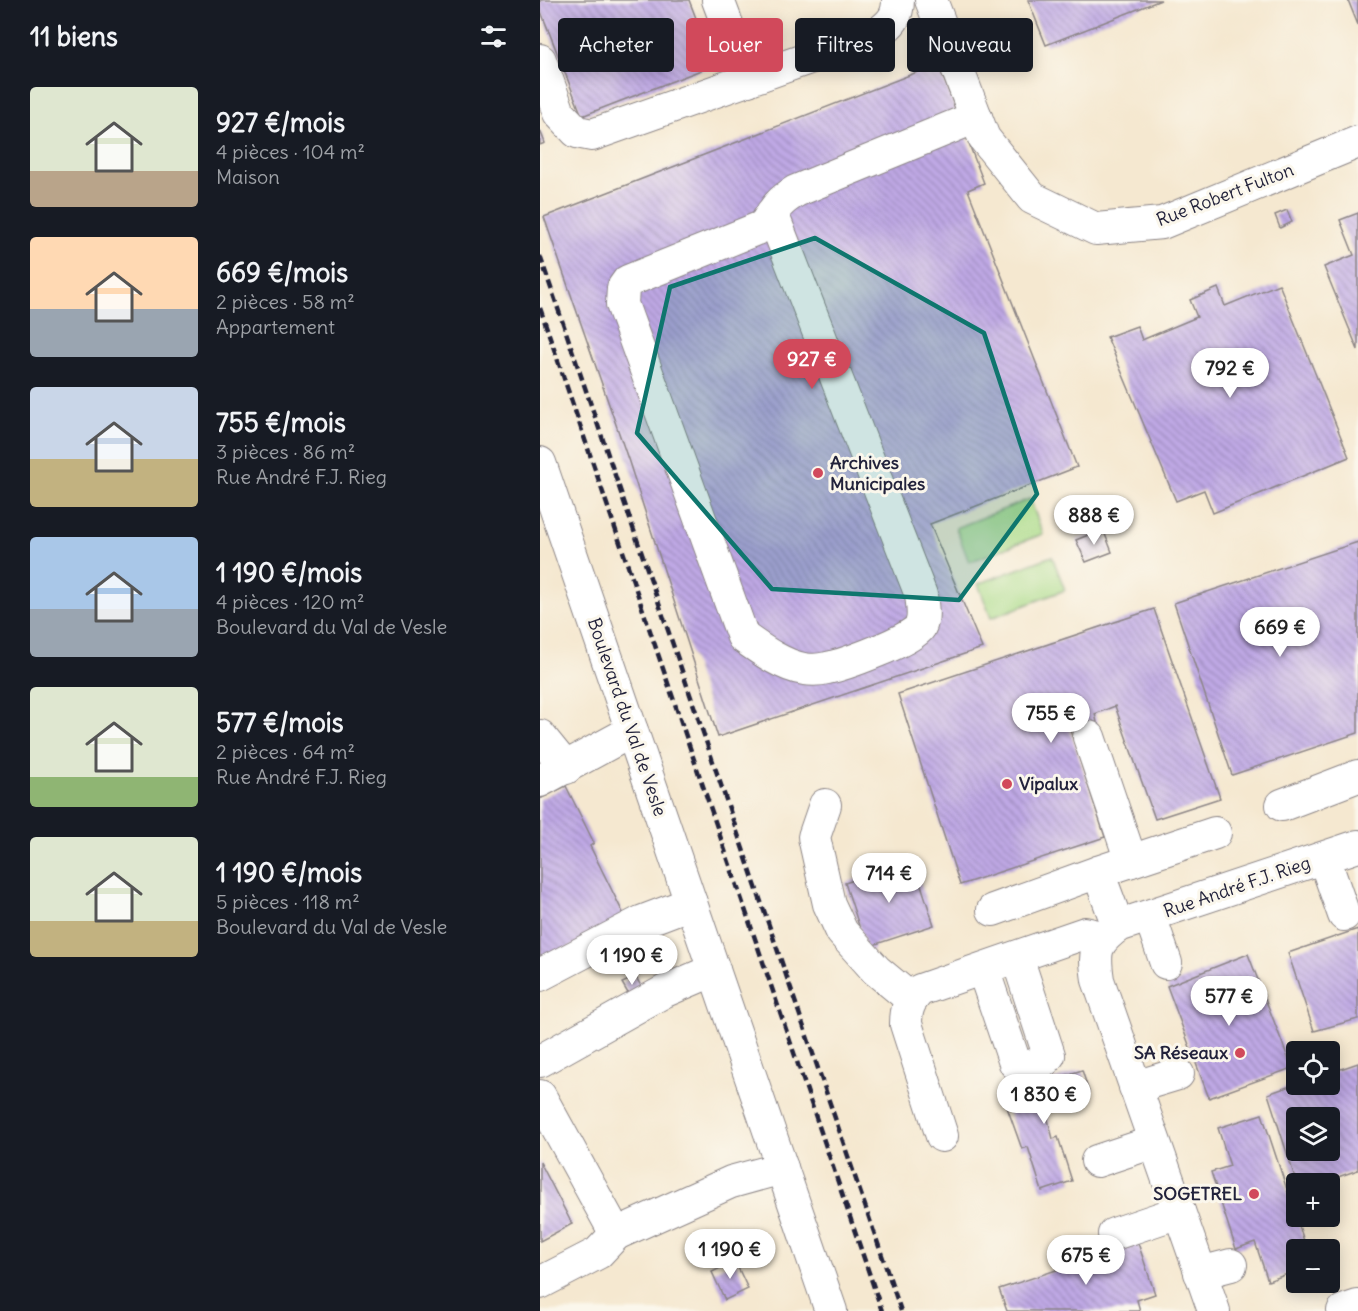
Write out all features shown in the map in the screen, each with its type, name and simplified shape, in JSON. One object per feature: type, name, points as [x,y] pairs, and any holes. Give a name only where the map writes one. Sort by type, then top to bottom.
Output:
[{"type":"street","points":[[718,0],[748,80]]},
{"type":"street","points":[[540,60],[560,113],[577,132],[592,135],[877,34],[891,24],[897,12],[898,0]]},
{"type":"street","name":"Rue Robert Fulton","points":[[931,0],[984,138],[1032,198],[1096,229],[1162,223],[1358,142]]},
{"type":"street","points":[[772,213],[921,595],[920,627],[907,638],[841,665],[824,669],[802,669],[765,653],[743,637],[621,304],[623,288],[628,281],[764,226],[772,213],[779,202],[796,191],[976,117]]},
{"type":"street","name":"Boulevard du Val de Vesle","points":[[540,463],[831,1311]]},
{"type":"street","points":[[540,736],[553,774],[632,731]]},
{"type":"street","points":[[1089,737],[1131,861]]},
{"type":"street","points":[[1282,805],[1358,776]]},
{"type":"street","points":[[825,805],[814,837],[829,904],[842,932],[876,970],[911,999],[906,1011],[906,1024],[942,1136]]},
{"type":"street","points":[[993,910],[1098,872],[1215,834]]},
{"type":"street","name":"Rue André F.J. Rieg","points":[[911,999],[920,990],[1085,933],[1111,932],[1150,916],[1358,846]]},
{"type":"street","name":"Rue André F.J. Rieg","points":[[1324,858],[1344,915]]},
{"type":"street","points":[[1098,872],[1111,932],[1095,956],[1098,980],[1214,1311]]},
{"type":"street","points":[[540,975],[641,922],[691,903]]},
{"type":"street","name":"Rue André F.J. Rieg","points":[[1150,916],[1166,963]]},
{"type":"street","points":[[983,969],[1015,1063],[1022,1069],[1044,1061],[1049,1055],[1017,957]]},
{"type":"street","points":[[540,1061],[665,991],[714,970]]},
{"type":"street","points":[[1135,1087],[1178,1074]]},
{"type":"street","points":[[540,1096],[616,1234]]},
{"type":"street","points":[[1097,1161],[1154,1142]]},
{"type":"street","points":[[540,1283],[598,1253],[616,1234],[731,1182],[782,1167]]},
{"type":"street","points":[[1114,1234],[1179,1212]]},
{"type":"street","points":[[1200,1273],[1231,1265]]},
{"type":"street","points":[[1343,1311],[1358,1306]]},
{"type":"highlighted area","points":[[815,238],[984,333],[1037,494],[959,600],[772,589],[637,433],[670,287]]},
{"type":"green space","points":[[1030,499],[1043,534],[969,562],[956,528]]},
{"type":"green space","points":[[1052,556],[1065,590],[991,618],[978,584]]},
{"type":"building","points":[[540,0],[689,0],[696,18],[686,18],[686,72],[696,72],[582,116],[565,72],[674,72],[674,18],[558,18],[558,55],[540,9]]},
{"type":"building","points":[[1028,0],[1161,0],[1046,45]]},
{"type":"building","points":[[1348,0],[1358,0],[1358,25]]},
{"type":"building","name":"Archives Municipales","points":[[917,72],[941,72],[984,183],[968,190],[1077,467],[930,524],[982,648],[718,737],[629,462],[544,217]]},
{"type":"building","points":[[540,130],[545,143],[540,145]]},
{"type":"building","points":[[1287,210],[1292,222],[1280,228],[1275,215]]},
{"type":"building","points":[[1358,213],[1358,350],[1324,267],[1354,255],[1340,220]]},
{"type":"building","points":[[1279,284],[1349,457],[1213,513],[1204,490],[1176,501],[1107,337],[1137,326],[1142,340],[1197,317],[1190,300],[1218,288],[1225,306]]},
{"type":"building","points":[[1103,529],[1112,552],[1086,562],[1076,540]]},
{"type":"building","points":[[1358,542],[1358,733],[1232,775],[1174,603]]},
{"type":"building","name":"Vipalux","points":[[1154,609],[1220,798],[1155,819],[1115,706],[1095,714],[1097,722],[1070,730],[1105,837],[960,885],[898,694]]},
{"type":"building","points":[[566,786],[594,843],[590,846],[626,919],[540,962],[540,799]]},
{"type":"building","points":[[913,860],[934,925],[876,944],[872,951],[866,947],[845,883]]},
{"type":"building","points":[[1358,929],[1358,1019],[1314,1031],[1288,953]]},
{"type":"building","points":[[1248,954],[1286,1052],[1286,1070],[1209,1098],[1167,986]]},
{"type":"building","points":[[636,977],[642,988],[629,995],[622,983]]},
{"type":"building","points":[[1358,1063],[1358,1170],[1340,1176],[1340,1173],[1293,1173],[1290,1161],[1340,1161],[1340,1107],[1286,1107],[1286,1150],[1268,1094],[1286,1088],[1286,1095],[1340,1095],[1340,1069]]},
{"type":"building","points":[[1082,1070],[1089,1092],[1045,1108],[1053,1139],[1058,1137],[1072,1181],[1042,1191],[1028,1147],[1022,1149],[1003,1096]]},
{"type":"building","name":"SOGETREL","points":[[1262,1114],[1286,1187],[1286,1227],[1299,1227],[1303,1239],[1286,1239],[1286,1275],[1268,1281],[1255,1242],[1236,1249],[1211,1172],[1230,1166],[1218,1128]]},
{"type":"building","points":[[540,1162],[572,1224],[540,1241]]},
{"type":"building","points":[[1138,1243],[1155,1294],[1137,1300],[1140,1311],[1007,1311],[999,1289]]},
{"type":"building","points":[[735,1261],[748,1289],[725,1300],[712,1272]]},
{"type":"railway","points":[[540,256],[901,1311]]},
{"type":"railway","points":[[540,308],[882,1311]]},
{"type":"place","name":"Archives Municipales","points":[[818,473]]},
{"type":"place","name":"Vipalux","points":[[1007,784]]},
{"type":"place","name":"SA Réseaux","points":[[1240,1053]]},
{"type":"place","name":"SOGETREL","points":[[1254,1194]]}]
